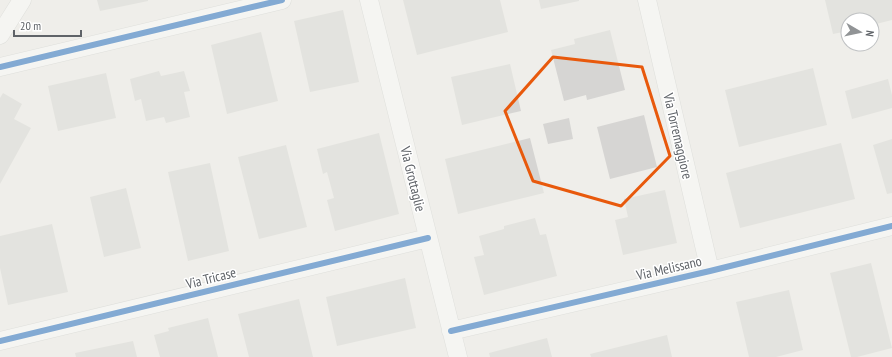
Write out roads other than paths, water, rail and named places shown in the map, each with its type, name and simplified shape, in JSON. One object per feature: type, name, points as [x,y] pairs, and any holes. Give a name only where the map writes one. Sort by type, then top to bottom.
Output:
[{"type":"street","points":[[0,35],[22,0]]},
{"type":"street","points":[[0,67],[282,0]]},
{"type":"street","name":"Via Grottaglie","points":[[369,0],[458,357]]},
{"type":"street","name":"Via Torremaggiore","points":[[647,0],[710,271]]},
{"type":"street","name":"Via Melissano","points":[[451,331],[710,271],[892,226]]},
{"type":"street","name":"Via Tricase","points":[[0,342],[428,238]]}]
